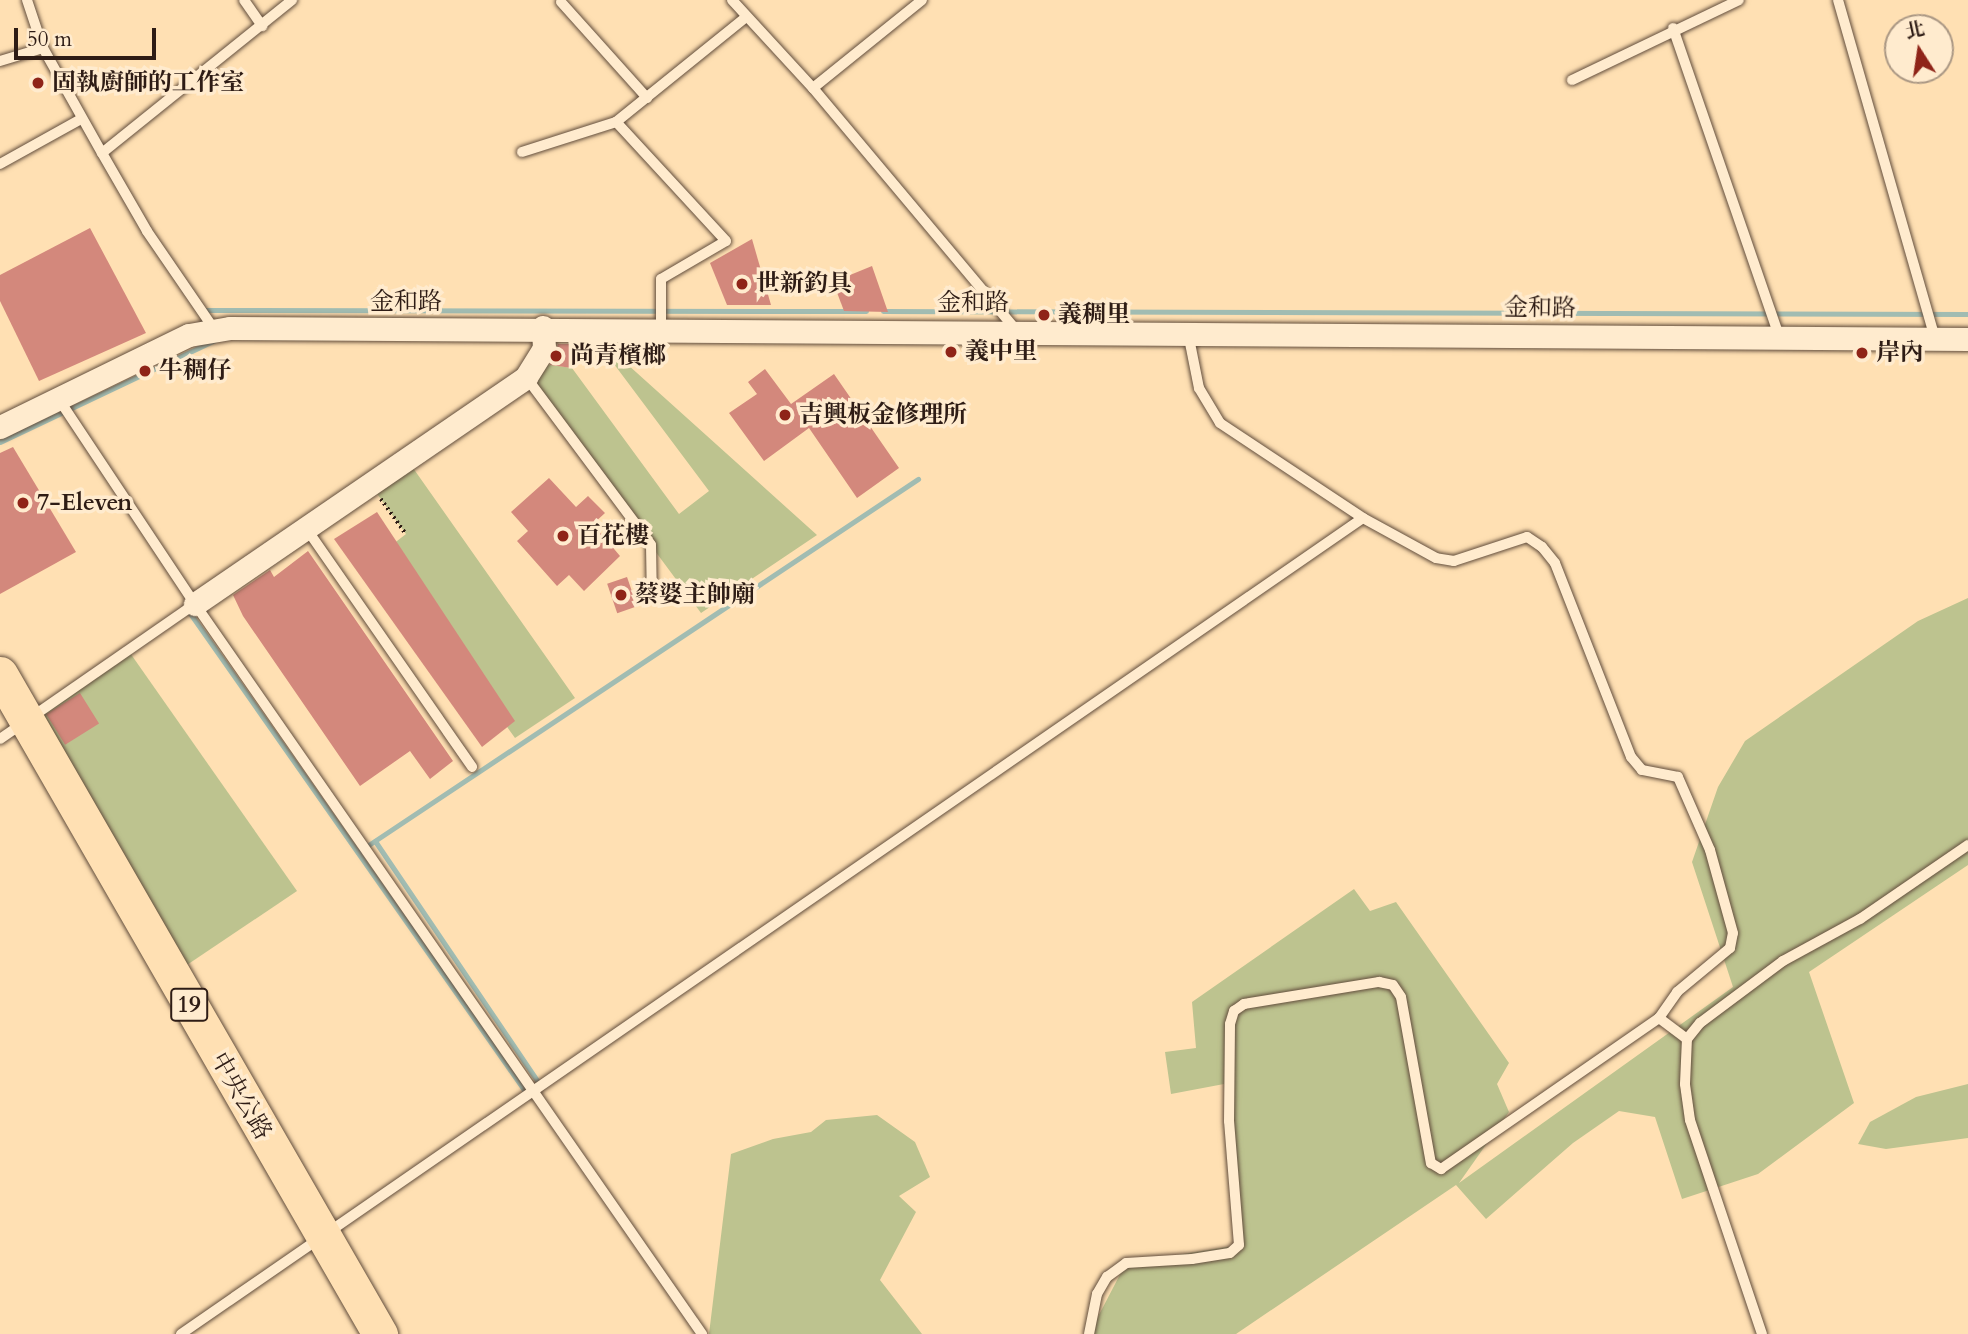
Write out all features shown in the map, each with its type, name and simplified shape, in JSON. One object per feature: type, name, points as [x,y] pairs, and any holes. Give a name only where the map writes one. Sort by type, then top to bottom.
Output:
[{"type":"main road","name":"中央公路","points":[[0,674],[14,730],[380,1334]]},
{"type":"street","name":"金和路","points":[[0,427],[190,335],[214,329],[543,327],[1968,339]]},
{"type":"street","points":[[195,604],[527,376],[544,348],[543,327]]},
{"type":"lane","points":[[27,0],[43,48],[82,119],[147,231],[214,329]]},
{"type":"lane","points":[[244,0],[262,26]]},
{"type":"lane","points":[[102,153],[292,0]]},
{"type":"lane","points":[[732,0],[813,88],[1016,330]]},
{"type":"lane","points":[[813,88],[922,0]]},
{"type":"lane","points":[[1572,80],[1673,28],[1739,0]]},
{"type":"lane","points":[[1838,0],[1935,338]]},
{"type":"lane","points":[[561,2],[647,98]]},
{"type":"lane","points":[[522,152],[616,122],[746,17]]},
{"type":"lane","points":[[1673,28],[1779,336]]},
{"type":"lane","points":[[0,61],[43,48]]},
{"type":"lane","points":[[0,164],[82,119]]},
{"type":"lane","points":[[616,122],[726,241],[661,279],[661,328]]},
{"type":"lane","points":[[1090,1334],[1097,1294],[1107,1277],[1126,1264],[1230,1253],[1239,1245],[1242,1235],[1229,1121],[1230,1024],[1234,1011],[1244,1004],[1379,982],[1393,985],[1401,997],[1431,1163],[1441,1169],[1660,1018],[1677,992],[1730,947],[1734,933],[1710,850],[1678,777],[1642,771],[1631,757],[1555,563],[1527,537],[1454,561],[1436,558],[1363,518],[1220,424],[1199,388],[1187,331]]},
{"type":"lane","points":[[527,376],[651,545],[652,584]]},
{"type":"lane","points":[[58,398],[195,604],[702,1334]]},
{"type":"lane","points":[[181,1334],[1363,518]]},
{"type":"lane","points":[[302,531],[472,767]]},
{"type":"lane","points":[[14,730],[195,604]]},
{"type":"lane","points":[[1762,1334],[1690,1120],[1685,1084],[1687,1039],[1700,1023],[1783,961],[1860,919],[1968,845]]},
{"type":"lane","points":[[1660,1018],[1687,1039]]},
{"type":"path","points":[[370,484],[406,534]]},
{"type":"green space","points":[[587,328],[817,535],[701,613],[526,377],[538,363],[572,368],[679,514],[709,491]]},
{"type":"green space","points":[[406,458],[575,698],[515,738],[383,552],[406,534],[370,484]]},
{"type":"green space","points":[[1968,598],[1968,865],[1809,972],[1854,1103],[1758,1174],[1682,1199],[1655,1117],[1619,1111],[1573,1143],[1486,1219],[1456,1185],[1236,1334],[1089,1334],[1126,1263],[1239,1245],[1224,1084],[1171,1094],[1165,1052],[1196,1048],[1192,1002],[1354,889],[1370,911],[1396,902],[1509,1063],[1497,1084],[1509,1112],[1459,1183],[1733,987],[1692,862],[1718,787],[1745,741],[1918,621]]},
{"type":"green space","points":[[128,650],[297,891],[172,975],[27,721]]},
{"type":"green space","points":[[1968,1084],[1968,1138],[1886,1149],[1858,1144],[1870,1122],[1916,1097]]},
{"type":"green space","points":[[877,1115],[915,1142],[930,1177],[899,1196],[916,1212],[880,1280],[922,1334],[709,1334],[731,1154],[773,1139],[811,1132],[826,1120]]},
{"type":"building","points":[[90,228],[146,333],[39,381],[0,301],[0,275]]},
{"type":"building","name":"世新釣具","points":[[752,239],[771,305],[727,305],[710,263]]},
{"type":"building","points":[[872,266],[888,312],[844,311],[833,282]]},
{"type":"building","name":"尚青檳榔","points":[[558,344],[570,344],[572,368],[550,365]]},
{"type":"building","points":[[765,369],[791,404],[834,374],[899,468],[857,498],[809,428],[764,461],[729,413],[757,394],[748,382]]},
{"type":"building","name":"7-Eleven","points":[[13,447],[76,552],[0,594],[0,453]]},
{"type":"building","name":"百花樓","points":[[549,478],[576,507],[588,496],[605,513],[593,524],[620,556],[584,591],[569,575],[557,586],[517,541],[528,531],[511,512]]},
{"type":"building","points":[[377,512],[515,721],[482,747],[334,539]]},
{"type":"building","points":[[308,551],[453,761],[430,779],[410,751],[360,786],[243,616],[233,595],[270,570],[274,577]]},
{"type":"building","name":"蔡婆主帥廟","points":[[627,577],[637,606],[617,613],[607,584]]},
{"type":"building","points":[[80,693],[99,724],[65,745],[46,714]]},
{"type":"waterway","points":[[203,310],[866,311]]},
{"type":"waterway","points":[[883,311],[1968,314]]},
{"type":"waterway","points":[[0,442],[215,340]]},
{"type":"waterway","points":[[358,852],[918,479]]},
{"type":"waterway","points":[[187,609],[527,1094]]},
{"type":"waterway","points":[[375,841],[540,1085]]},
{"type":"place","name":"固執廚師的工作室","points":[[38,83]]},
{"type":"place","name":"世新釣具","points":[[742,284]]},
{"type":"place","name":"義稠里","points":[[1044,315]]},
{"type":"place","name":"義中里","points":[[951,352]]},
{"type":"place","name":"岸內","points":[[1862,353]]},
{"type":"place","name":"尚青檳榔","points":[[556,356]]},
{"type":"place","name":"牛稠仔","points":[[145,371]]},
{"type":"place","name":"吉興板金修理所","points":[[785,415]]},
{"type":"place","name":"7-Eleven","points":[[23,503]]},
{"type":"place","name":"百花樓","points":[[563,536]]},
{"type":"place","name":"蔡婆主帥廟","points":[[621,595]]}]
